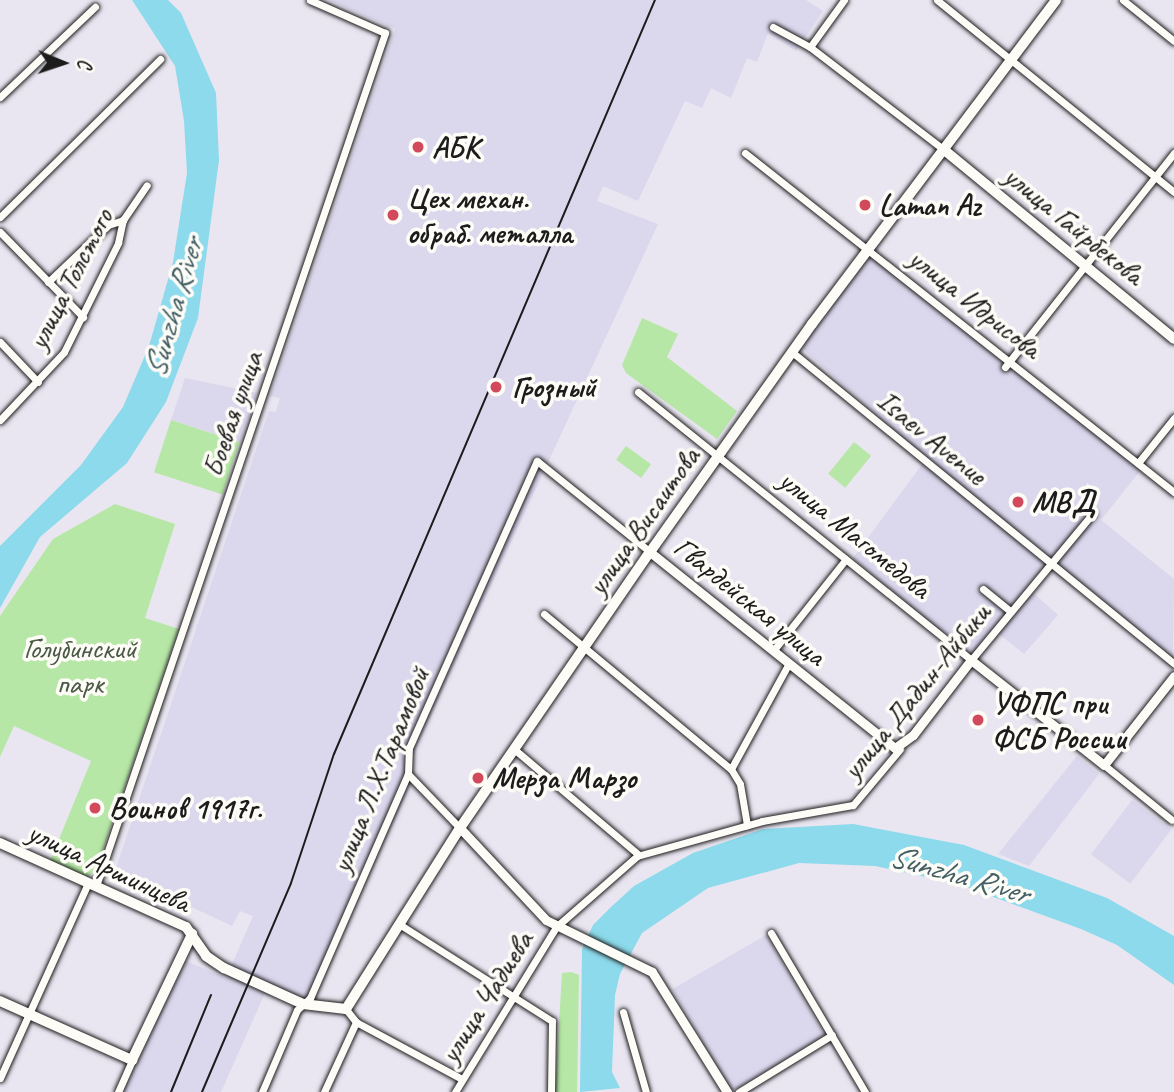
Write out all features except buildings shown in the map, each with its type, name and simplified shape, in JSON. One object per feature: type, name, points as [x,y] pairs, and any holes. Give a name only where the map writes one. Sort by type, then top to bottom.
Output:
[{"type":"main road","name":"улица Висаитова","points":[[346,1009],[460,828],[718,455],[1056,0]]},
{"type":"main road","name":"улица Гайрбекова","points":[[943,149],[1174,339]]},
{"type":"main road","name":"улица Аршинцева","points":[[0,844],[176,921],[192,934],[206,956],[224,968],[303,1004],[346,1009]]},
{"type":"main road","points":[[0,1001],[132,1060],[192,934]]},
{"type":"street","name":"Боевая улица","points":[[92,885],[385,33],[310,0]]},
{"type":"street","points":[[810,47],[844,0]]},
{"type":"street","points":[[937,0],[1174,192]]},
{"type":"street","points":[[1123,0],[1174,41]]},
{"type":"street","points":[[0,97],[95,8]]},
{"type":"street","points":[[773,27],[810,47],[943,149]]},
{"type":"street","points":[[0,217],[160,59]]},
{"type":"street","name":"улица Идрисова","points":[[745,153],[1011,360],[1174,492]]},
{"type":"street","points":[[1005,368],[1174,153]]},
{"type":"street","name":"улица Толстого","points":[[0,420],[38,382],[83,317],[124,220],[147,185]]},
{"type":"street","points":[[48,282],[108,225],[124,220]]},
{"type":"street","points":[[0,232],[83,317]]},
{"type":"street","points":[[0,342],[38,382]]},
{"type":"street","name":"Isaev Avenue","points":[[792,352],[1174,663]]},
{"type":"street","name":"улица Магомедова","points":[[638,392],[1172,820]]},
{"type":"street","points":[[1138,463],[1174,418]]},
{"type":"street","name":"Гвардейская улица","points":[[537,461],[789,663],[879,739],[901,749]]},
{"type":"street","name":"улица Л.Х.Тарамовой","points":[[262,1092],[408,774],[409,748],[537,461]]},
{"type":"street","name":"улица Дадин-Айбики","points":[[556,927],[639,855],[747,825],[853,805],[1092,514]]},
{"type":"street","points":[[773,651],[846,559]]},
{"type":"street","points":[[983,589],[1011,612]]},
{"type":"street","points":[[544,614],[586,645],[731,768],[740,784],[747,825]]},
{"type":"street","points":[[731,768],[789,663]]},
{"type":"street","points":[[1104,765],[1174,676]]},
{"type":"street","points":[[514,749],[639,855]]},
{"type":"street","points":[[408,774],[533,910],[556,927],[652,972],[727,1092]]},
{"type":"street","points":[[0,1078],[92,885]]},
{"type":"street","points":[[399,924],[552,1021],[551,1092]]},
{"type":"street","name":"улица Чадиева","points":[[455,1092],[510,995],[556,927]]},
{"type":"street","points":[[771,933],[865,1092]]},
{"type":"street","points":[[346,1009],[356,1022],[462,1079]]},
{"type":"street","points":[[623,1012],[646,1092]]},
{"type":"street","points":[[324,1092],[356,1022]]},
{"type":"street","points":[[739,1092],[832,1035]]},
{"type":"street","points":[[118,1092],[132,1060]]},
{"type":"shaded area","points":[[328,0],[806,0],[823,11],[796,51],[768,33],[757,62],[747,58],[731,98],[711,88],[702,108],[685,101],[638,201],[603,186],[597,201],[658,224],[413,755],[409,789],[308,1009],[265,993],[221,1092],[123,1092],[186,961],[226,978],[253,916],[240,911],[232,926],[115,871],[269,411],[276,412],[280,398],[270,396],[395,29]]},
{"type":"shaded area","points":[[865,244],[1144,466],[1101,520],[1174,579],[1173,668],[1051,568],[1031,591],[1058,615],[1024,654],[998,633],[974,661],[853,558],[926,459],[795,342]]},
{"type":"shaded area","points":[[185,378],[257,393],[240,442],[171,420]]},
{"type":"shaded area","points":[[1077,756],[1099,774],[1029,866],[998,854]]},
{"type":"shaded area","points":[[1132,800],[1171,829],[1130,884],[1091,854]]},
{"type":"shaded area","points":[[766,935],[825,1037],[731,1091],[672,989]]},
{"type":"green space","points":[[642,318],[678,334],[667,357],[737,411],[717,439],[626,373],[622,365]]},
{"type":"green space","points":[[171,420],[239,442],[222,495],[154,472]]},
{"type":"green space","points":[[854,442],[871,456],[845,488],[828,474]]},
{"type":"green space","points":[[626,446],[651,464],[641,478],[616,460]]},
{"type":"green space","name":"Голубинский парк","points":[[115,504],[175,524],[145,618],[179,629],[96,870],[87,877],[50,861],[91,761],[14,726],[0,757],[0,616],[53,539]]},
{"type":"green space","points":[[562,973],[579,975],[577,1092],[555,1092]]},
{"type":"water","name":"Sunzha River","points":[[132,0],[168,0],[181,13],[216,93],[219,160],[198,318],[166,402],[127,463],[40,537],[0,608],[0,546],[81,465],[123,407],[149,346],[173,262],[187,173],[184,121],[175,66]]},
{"type":"water","name":"Sunzha River","points":[[853,824],[964,845],[1107,898],[1174,936],[1174,985],[1117,945],[955,883],[875,866],[799,863],[708,888],[642,933],[620,974],[615,995],[612,1072],[620,1088],[580,1092],[582,949],[593,925],[611,907],[634,886],[693,853],[763,829]]},
{"type":"railway","points":[[202,1092],[291,883],[334,754],[655,0]]},
{"type":"railway","points":[[171,1092],[211,995]]},
{"type":"place","name":"АБК","points":[[418,147]]},
{"type":"place","name":"Laman Az","points":[[865,205]]},
{"type":"place","name":"Цех механ. обраб. металла","points":[[393,215]]},
{"type":"place","name":"Грозный","points":[[496,387]]},
{"type":"place","name":"МВД","points":[[1018,502]]},
{"type":"place","name":"УФПС при ФСБ России","points":[[978,720]]},
{"type":"place","name":"Мерза Марзо","points":[[478,778]]},
{"type":"place","name":"Воинов 1917г.","points":[[95,808]]}]
